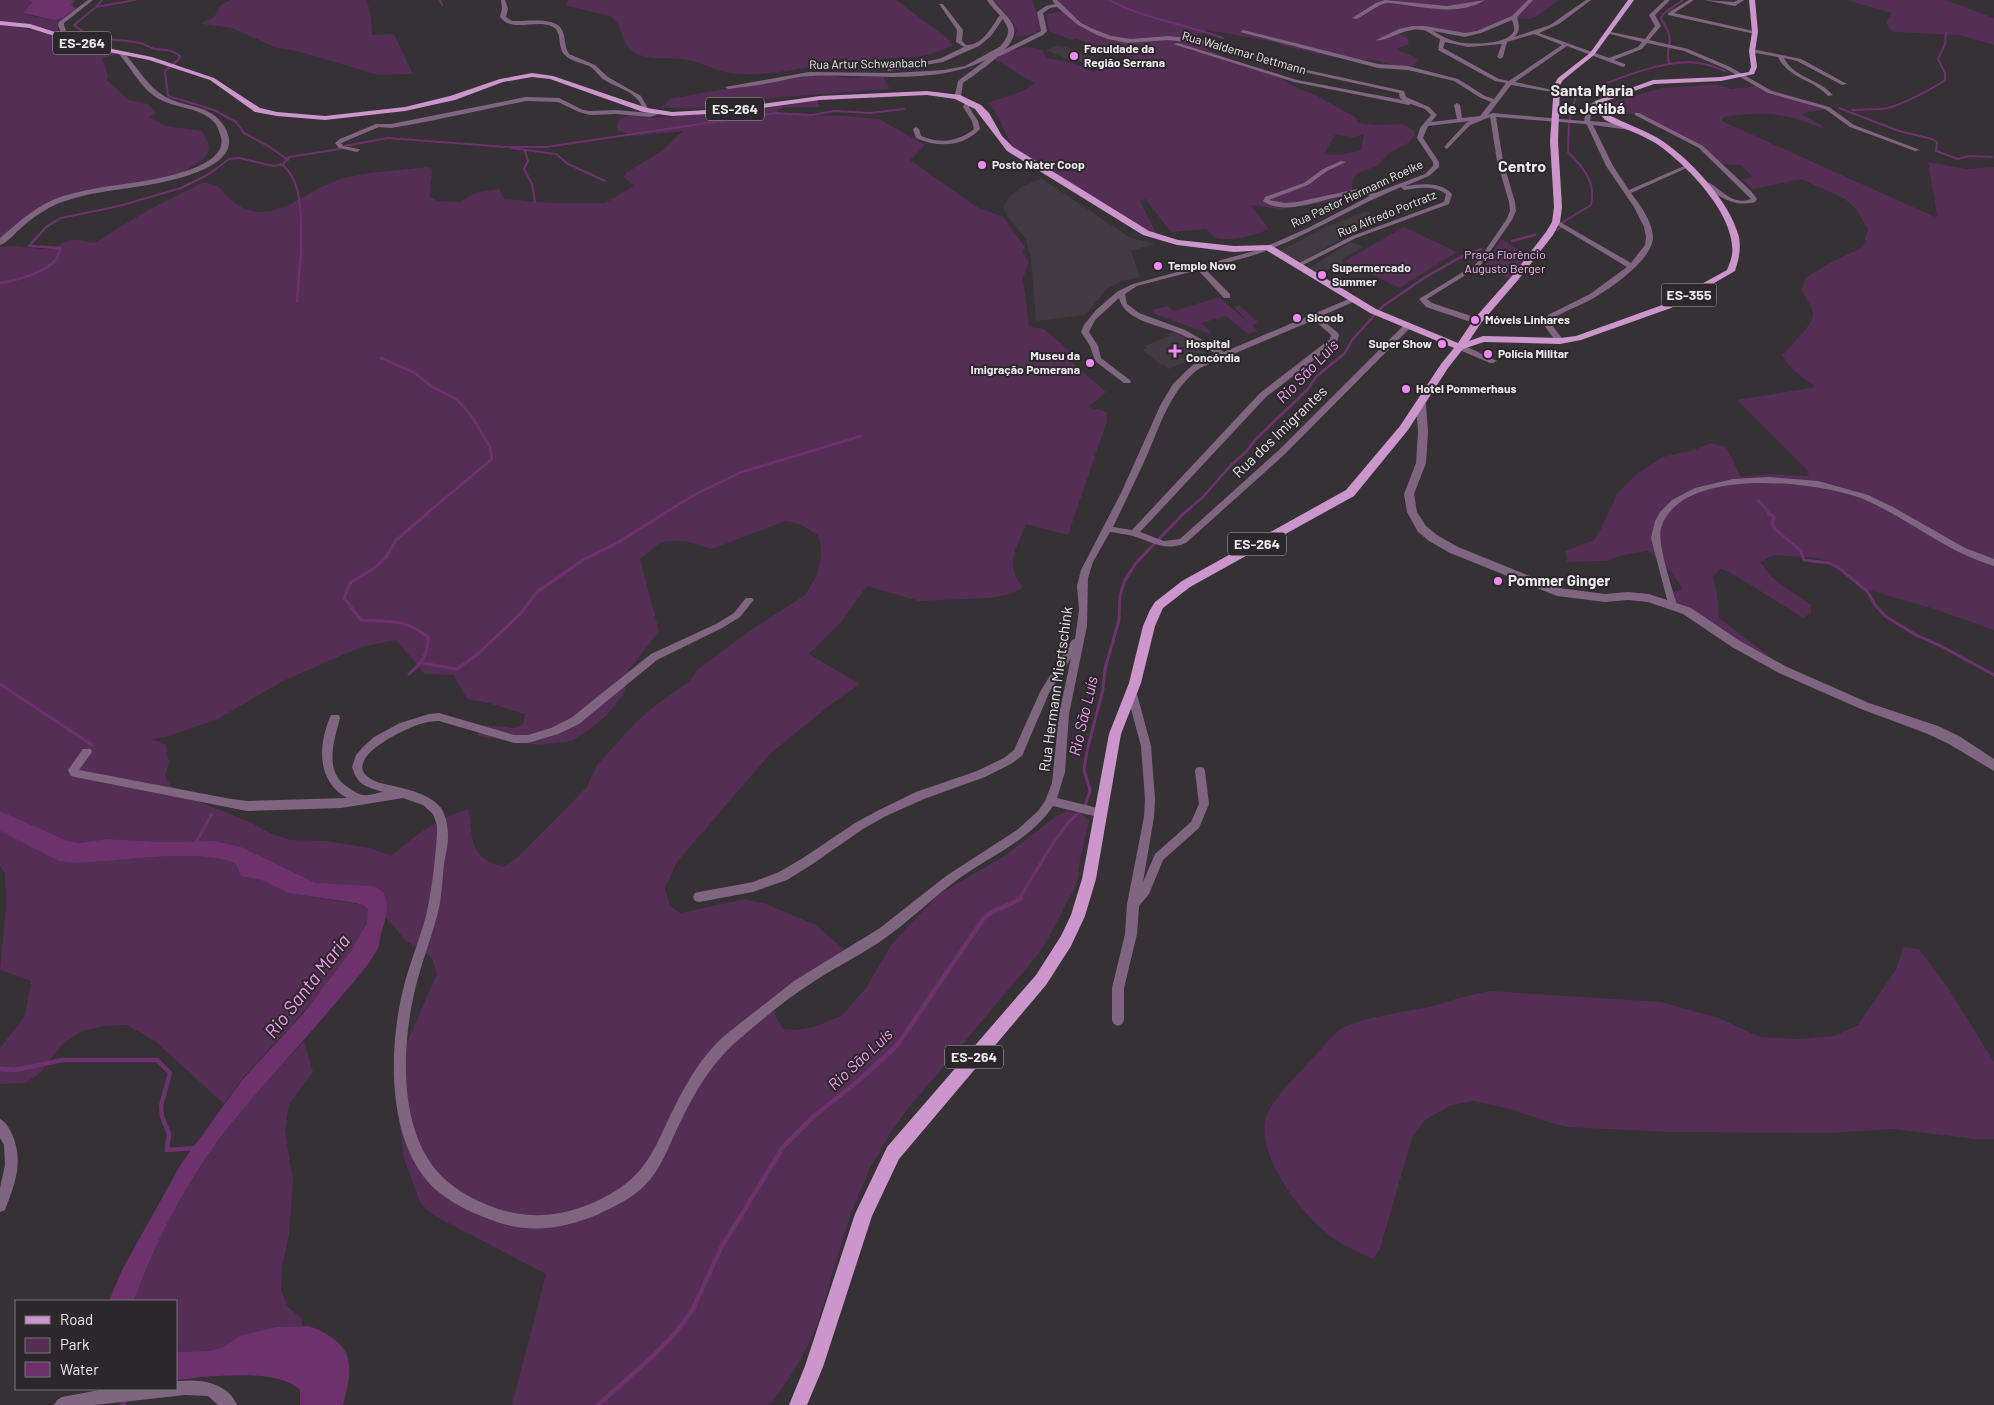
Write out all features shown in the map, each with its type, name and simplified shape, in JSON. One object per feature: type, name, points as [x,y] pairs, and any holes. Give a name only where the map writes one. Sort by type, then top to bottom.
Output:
[{"type":"main road","points":[[1268,247],[1373,311],[1460,347],[1475,324],[1527,263],[1556,222],[1558,207],[1558,121],[1556,85],[1560,79],[1592,54],[1630,0]]},
{"type":"main road","points":[[1599,101],[1653,82],[1721,79],[1752,73],[1754,66],[1752,51],[1755,32],[1752,0]]},
{"type":"main road","name":"ES-264","points":[[0,23],[30,26],[101,49],[150,58],[223,85],[258,110],[294,116],[342,117],[405,109],[452,98],[502,80],[532,75],[551,77],[659,113],[698,113],[820,98],[914,92],[957,97],[968,102],[986,115],[999,137],[1010,149],[1146,233],[1177,242],[1234,249],[1268,247]]},
{"type":"main road","name":"ES-355","points":[[1460,347],[1483,339],[1494,338],[1560,341],[1578,338],[1668,306],[1731,271],[1734,265],[1735,240],[1724,208],[1701,180],[1660,143],[1608,118],[1603,113],[1599,101]]},
{"type":"main road","points":[[1475,324],[1494,338]]},
{"type":"main road","name":"ES-264","points":[[798,1405],[814,1367],[864,1214],[893,1153],[1041,980],[1066,941],[1078,916],[1089,879],[1096,812],[1115,734],[1130,698],[1145,641],[1154,613],[1159,605],[1186,584],[1213,567],[1344,497],[1373,467],[1404,428],[1444,366],[1460,347]]},
{"type":"street","points":[[65,36],[61,25],[62,22],[90,0]]},
{"type":"street","points":[[503,0],[505,10],[503,17],[506,21],[511,23],[550,23],[558,26],[561,30],[562,45],[567,55],[593,66],[606,78],[639,97],[646,110]]},
{"type":"street","points":[[990,0],[995,10],[1011,28],[1012,34],[993,58]]},
{"type":"street","points":[[1054,0],[1088,30],[1112,39],[1127,41]]},
{"type":"street","points":[[1355,18],[1378,4],[1387,1],[1454,9],[1466,7],[1482,0]]},
{"type":"street","points":[[1379,40],[1401,30],[1425,28],[1465,35],[1485,30],[1514,17],[1531,0]]},
{"type":"street","points":[[1425,28],[1443,39],[1464,46],[1486,46],[1535,33],[1556,24],[1589,0]]},
{"type":"street","points":[[1611,60],[1640,48],[1658,26],[1652,15],[1668,0]]},
{"type":"street","points":[[1692,0],[1670,14],[1755,32]]},
{"type":"street","points":[[1706,0],[1730,4],[1742,0]]},
{"type":"street","points":[[941,5],[960,30],[959,42],[969,47]]},
{"type":"street","points":[[957,97],[960,82],[993,58],[1041,34],[1045,27],[1040,12],[1048,7],[1058,5]]},
{"type":"street","points":[[867,75],[939,61],[958,54],[978,44],[992,33],[1001,17]]},
{"type":"street","points":[[1500,57],[1505,41],[1515,34],[1517,29],[1514,17]]},
{"type":"street","points":[[1244,32],[1378,66],[1408,68],[1456,80],[1483,97],[1495,101]]},
{"type":"street","points":[[1608,32],[1679,47],[1742,76],[1770,92],[1827,108],[1857,129],[1917,150]]},
{"type":"street","points":[[1535,33],[1623,65]]},
{"type":"street","name":"Rua Waldemar Dettmann","points":[[1127,41],[1168,38],[1216,44],[1297,69],[1402,92],[1403,98],[1422,105]]},
{"type":"street","points":[[1443,39],[1440,47],[1490,78],[1508,84],[1556,92]]},
{"type":"street","name":"Rua Waldemar Dettmann","points":[[1127,41],[1184,46],[1296,81],[1422,105]]},
{"type":"street","points":[[1447,147],[1468,124],[1482,118],[1508,84],[1565,44]]},
{"type":"street","name":"Rua Artur Schwanbach","points":[[728,87],[809,74],[931,74],[954,71],[967,67],[1003,47]]},
{"type":"street","points":[[1752,51],[1799,60],[1844,84]]},
{"type":"street","points":[[0,242],[31,214],[52,203],[94,191],[188,174],[210,164],[221,153],[226,140],[222,127],[217,122],[200,110],[161,97],[143,80],[133,65],[121,53]]},
{"type":"street","points":[[1780,56],[1787,67],[1799,77],[1823,87],[1830,95]]},
{"type":"street","points":[[133,65],[150,58]]},
{"type":"street","points":[[357,150],[341,147],[338,143],[378,125],[391,126],[431,119],[526,99],[559,100],[581,112],[590,113],[616,112],[650,115],[659,113]]},
{"type":"street","points":[[1560,341],[1548,325],[1551,318],[1591,297],[1631,266],[1648,247],[1650,234],[1629,192],[1612,171],[1588,123],[1589,107],[1599,101]]},
{"type":"street","points":[[916,129],[918,137],[937,143],[946,144],[964,138],[977,129],[975,121],[966,107],[968,102]]},
{"type":"street","points":[[1422,105],[1434,115],[1427,124]]},
{"type":"street","points":[[1457,105],[1460,121]]},
{"type":"street","points":[[1637,114],[1701,147],[1749,192],[1753,201],[1745,203],[1730,199],[1701,180]]},
{"type":"street","points":[[1427,124],[1493,115],[1615,124],[1630,128]]},
{"type":"street","points":[[1475,324],[1429,305],[1423,299],[1478,265],[1509,220],[1513,211],[1500,161],[1493,115]]},
{"type":"street","name":"Rua Pastor Hermann Roelke","points":[[1121,293],[1129,288],[1138,288],[1268,247],[1310,229],[1388,189],[1427,175],[1436,167],[1436,162],[1420,138],[1423,128],[1427,124]]},
{"type":"street","points":[[1343,162],[1325,170],[1306,184],[1267,198],[1266,201],[1280,205],[1322,200],[1358,191],[1376,195]]},
{"type":"street","points":[[1629,192],[1686,167]]},
{"type":"street","name":"Rua Alfredo Portratz","points":[[1299,265],[1354,237],[1447,203],[1449,194],[1440,188],[1424,186],[1388,189]]},
{"type":"street","points":[[1556,222],[1631,266]]},
{"type":"street","points":[[1200,268],[1227,296]]},
{"type":"street","points":[[1127,381],[1095,356],[1094,346],[1085,332],[1098,313],[1121,293],[1124,305],[1136,315],[1182,332],[1224,355]]},
{"type":"street","name":"Rua Hermann Miertschink","points":[[749,600],[737,614],[719,626],[654,657],[575,721],[554,731],[528,739],[514,738],[435,716],[419,719],[404,726],[368,747],[361,755],[357,770],[359,776],[366,783],[427,802],[440,815],[442,830],[433,912],[408,996],[400,1057],[404,1118],[411,1142],[426,1170],[449,1194],[495,1216],[534,1224],[564,1220],[604,1204],[636,1185],[652,1167],[688,1091],[723,1044],[807,979],[876,938],[955,874],[1040,817],[1051,801],[1057,786],[1067,694],[1083,610],[1083,578],[1085,569],[1107,529],[1167,400],[1184,376],[1190,371],[1354,300]]},
{"type":"street","points":[[1107,529],[1134,533],[1263,395],[1334,340],[1335,335],[1316,317]]},
{"type":"street","name":"Rua dos Imigrantes","points":[[1134,533],[1164,545],[1171,546],[1183,541],[1282,452],[1408,326]]},
{"type":"street","points":[[1460,347],[1493,361]]},
{"type":"street","points":[[1421,404],[1423,432],[1420,463],[1409,494],[1412,512],[1422,529],[1433,538],[1454,550],[1557,592],[1606,598],[1628,596],[1650,598],[1687,611],[1736,644],[1783,670],[1865,706],[1933,730],[1954,740],[1994,766]]},
{"type":"street","points":[[1672,605],[1655,538],[1656,526],[1661,516],[1683,496],[1715,484],[1747,480],[1790,480],[1831,486],[1866,498],[1962,550],[1994,563]]},
{"type":"street","points":[[699,897],[740,890],[785,875],[806,863],[855,828],[888,810],[935,789],[981,774],[1011,760],[1018,753],[1045,692],[1080,633]]},
{"type":"street","points":[[1118,1020],[1118,988],[1131,934],[1133,904],[1149,817],[1150,799],[1146,746],[1130,698]]},
{"type":"street","points":[[335,718],[326,751],[329,771],[334,782],[343,791],[364,801]]},
{"type":"street","points":[[87,752],[74,770],[75,773],[232,804],[275,806],[364,801],[404,794]]},
{"type":"street","points":[[1133,904],[1145,890],[1159,857],[1195,825],[1204,804],[1200,772]]},
{"type":"street","points":[[1051,801],[1096,812]]},
{"type":"street","points":[[0,1126],[13,1148],[8,1187],[0,1205]]},
{"type":"street","points":[[178,1389],[208,1388],[216,1392],[229,1405]]},
{"type":"street","points":[[62,1405],[97,1397],[165,1390]]},
{"type":"shaded area","name":"Faculdade da Região Serrana","points":[[1058,45],[1105,62],[1094,67],[1072,58],[1068,60],[1046,50]]},
{"type":"shaded area","points":[[1041,178],[1129,237],[1155,244],[1131,251],[1140,277],[1122,281],[1107,289],[1085,315],[1036,321],[1031,259],[1026,239],[1007,216],[1003,206],[1009,197],[1020,188]]},
{"type":"shaded area","points":[[1366,211],[1383,221],[1343,237],[1302,262],[1280,251],[1324,228]]},
{"type":"shaded area","points":[[1351,242],[1363,247],[1342,259],[1344,263],[1317,274],[1308,269]]},
{"type":"shaded area","name":"Hospital Concórdia","points":[[1173,332],[1206,347],[1202,349],[1207,353],[1169,369],[1143,350],[1147,348],[1145,346],[1169,336],[1168,334]]},
{"type":"green space","points":[[0,0],[29,0],[32,1],[23,13],[54,20],[63,18],[64,20],[58,28],[59,34],[0,22]]},
{"type":"green space","points":[[231,0],[367,0],[371,17],[372,35],[394,34],[413,74],[378,75],[297,51],[277,48],[232,28],[201,23],[214,17],[221,5]]},
{"type":"green space","points":[[569,0],[896,0],[946,37],[953,45],[931,54],[886,59],[859,65],[858,67],[841,69],[850,56],[788,71],[739,74],[725,72],[698,62],[640,55],[629,48],[620,28],[610,16],[568,6],[565,4]]},
{"type":"green space","points":[[994,0],[1032,0],[1042,28],[1029,35],[1015,36],[1017,30],[1015,25]]},
{"type":"green space","points":[[1055,0],[1559,0],[1530,19],[1516,18],[1479,33],[1465,34],[1417,26],[1395,30],[1395,32],[1407,37],[1409,44],[1396,49],[1418,60],[1412,66],[1399,67],[1375,60],[1347,60],[1296,49],[1270,41],[1208,30],[1192,38],[1203,42],[1204,48],[1233,61],[1271,73],[1299,89],[1316,95],[1355,117],[1358,123],[1376,125],[1402,124],[1413,130],[1415,135],[1408,143],[1389,153],[1378,165],[1357,174],[1353,179],[1351,195],[1337,201],[1280,209],[1251,205],[1269,229],[1236,239],[1215,238],[1206,229],[1171,232],[1145,199],[1140,201],[1157,235],[1145,230],[1017,150],[1012,144],[996,113],[987,103],[1018,93],[1034,83],[993,58],[1017,49],[1030,47],[1043,50],[1043,54],[1047,58],[1073,63],[1093,72],[1111,62],[1132,57],[1076,39],[1072,40],[1049,31],[1046,14],[1064,11]],"holes":[[[1364,134],[1361,150],[1334,155],[1324,154],[1335,135],[1354,137]]]},
{"type":"green space","points":[[1846,0],[1946,0],[1994,18],[1994,45],[1959,35],[1894,32],[1886,22],[1892,13]]},
{"type":"green space","points":[[0,25],[114,49],[113,51],[120,54],[102,58],[108,76],[107,80],[129,100],[148,104],[156,113],[149,117],[166,126],[202,131],[209,150],[203,160],[167,181],[61,198],[42,205],[0,238]]},
{"type":"green space","points":[[820,74],[849,78],[883,77],[890,89],[783,97],[689,109],[660,107],[666,104],[669,99],[802,75]]},
{"type":"green space","points":[[1717,84],[1731,89],[1758,86],[1826,106],[1829,109],[1802,114],[1824,127],[1822,128],[1785,116],[1763,114],[1724,117],[1722,121],[1935,217],[1937,215],[1928,162],[1967,169],[1994,167],[1994,630],[1931,608],[1865,589],[1846,571],[1819,558],[1774,555],[1761,562],[1771,576],[1811,605],[1811,613],[1803,618],[1733,574],[1720,568],[1713,577],[1719,618],[1773,659],[1760,664],[1699,623],[1667,594],[1683,589],[1668,568],[1648,551],[1619,556],[1606,561],[1567,562],[1565,551],[1594,540],[1617,494],[1637,474],[1663,457],[1694,450],[1711,443],[1726,447],[1741,477],[1768,474],[1809,476],[1806,469],[1737,400],[1816,387],[1793,369],[1782,355],[1805,330],[1812,319],[1812,309],[1802,290],[1805,278],[1828,264],[1863,247],[1868,229],[1856,209],[1845,199],[1801,179],[1753,189],[1742,180],[1753,177],[1741,165],[1720,164],[1695,144],[1647,117],[1605,110],[1607,104],[1661,88]]},
{"type":"green space","points":[[816,97],[820,107],[785,107],[776,111],[783,114],[879,119],[925,145],[910,160],[977,207],[1003,217],[1025,247],[1023,252],[1029,262],[1023,278],[1029,327],[1044,329],[1072,353],[1065,356],[1106,392],[1088,407],[1107,412],[1107,421],[1068,535],[1026,524],[1013,558],[1014,571],[1023,588],[1010,594],[991,598],[919,601],[867,586],[841,622],[809,654],[860,684],[830,705],[770,754],[677,862],[665,888],[670,906],[680,913],[745,899],[766,904],[816,925],[847,952],[774,1009],[783,1029],[796,1030],[814,1027],[841,1016],[866,988],[891,945],[938,895],[1006,855],[1055,817],[1067,811],[1082,814],[1089,821],[1077,883],[1048,939],[1036,957],[906,1111],[870,1168],[851,1213],[817,1325],[784,1386],[769,1405],[512,1405],[546,1274],[433,1215],[421,1204],[404,1159],[396,1093],[404,1049],[437,974],[432,958],[405,940],[386,917],[386,901],[380,888],[316,883],[241,847],[215,841],[162,842],[107,839],[79,843],[68,841],[0,811],[0,247],[52,248],[70,240],[94,243],[148,210],[204,182],[218,186],[231,200],[244,209],[258,212],[271,211],[287,206],[321,187],[343,178],[428,167],[432,169],[430,197],[438,201],[461,202],[479,192],[499,189],[504,199],[555,203],[605,203],[634,186],[624,177],[626,173],[663,150],[683,131],[635,136],[617,130],[619,119],[631,115],[651,118],[722,111],[744,117],[750,115],[762,103]],"holes":[[[786,521],[801,525],[818,535],[821,547],[820,563],[816,577],[805,595],[748,632],[697,670],[690,681],[637,721],[597,765],[586,788],[518,857],[503,867],[491,863],[478,852],[472,837],[468,809],[427,828],[391,856],[371,848],[326,841],[291,840],[272,834],[250,822],[185,796],[171,786],[165,776],[169,763],[166,745],[152,739],[165,737],[218,719],[281,682],[361,647],[396,640],[425,674],[454,675],[467,699],[485,702],[525,714],[523,725],[514,728],[483,725],[478,736],[539,745],[571,741],[607,715],[624,694],[630,669],[659,631],[640,559],[657,545],[667,541],[685,541],[712,549]]]},
{"type":"green space","points":[[1404,227],[1457,252],[1399,288],[1345,261]]},
{"type":"green space","name":"Praça Florêncio Augusto Berger","points":[[1501,239],[1530,256],[1511,279],[1483,269]]},
{"type":"green space","points":[[1219,297],[1250,324],[1234,307],[1239,305],[1258,322],[1252,326],[1258,331],[1248,334],[1226,316],[1201,323],[1211,332],[1210,334],[1157,315],[1152,310],[1168,306],[1174,311]]},
{"type":"green space","points":[[0,831],[59,861],[74,863],[179,856],[219,859],[235,863],[241,876],[261,880],[288,893],[363,905],[368,909],[365,926],[338,971],[242,1079],[224,1104],[155,1041],[127,1025],[104,1026],[82,1031],[62,1045],[40,1073],[25,1083],[0,1084],[0,1048],[25,1016],[31,981],[0,970],[6,907],[5,874],[0,866]]},
{"type":"green space","points":[[1903,947],[1919,949],[1946,985],[1994,1062],[1994,1139],[1975,1139],[1894,1129],[1828,1133],[1666,1132],[1569,1127],[1507,1108],[1473,1101],[1449,1106],[1425,1120],[1412,1138],[1380,1249],[1373,1259],[1336,1240],[1311,1218],[1286,1188],[1276,1171],[1269,1153],[1265,1136],[1265,1121],[1271,1106],[1289,1083],[1332,1036],[1341,1029],[1360,1021],[1429,1007],[1491,991],[1661,1002],[1719,1018],[1760,1037],[1800,1039],[1834,1036],[1858,1025],[1897,968]]},
{"type":"green space","points":[[304,1041],[313,1072],[289,1104],[285,1130],[293,1180],[289,1235],[282,1266],[281,1289],[287,1306],[302,1319],[302,1326],[276,1327],[239,1336],[224,1347],[209,1351],[178,1352],[178,1300],[134,1300],[165,1227],[192,1180],[222,1136],[262,1086]]},
{"type":"water","points":[[29,0],[75,0],[71,5],[76,9],[63,18],[54,20],[23,13],[32,2]]},
{"type":"water","points":[[0,811],[68,841],[79,843],[107,839],[162,842],[215,841],[241,847],[316,883],[372,886],[384,893],[386,899],[385,920],[378,948],[372,958],[314,1029],[263,1085],[207,1157],[192,1179],[165,1227],[134,1300],[109,1300],[122,1270],[181,1164],[243,1079],[303,1014],[351,951],[367,923],[368,909],[356,903],[288,893],[261,880],[241,876],[235,863],[219,859],[179,856],[74,863],[59,861],[0,831]]},
{"type":"water","points":[[309,1326],[335,1339],[342,1347],[347,1356],[349,1366],[347,1390],[343,1405],[300,1405],[300,1390],[289,1383],[275,1378],[241,1375],[178,1380],[178,1352],[209,1351],[224,1347],[239,1336],[276,1327]]},
{"type":"waterway","points":[[96,7],[102,0]]},
{"type":"waterway","points":[[96,7],[135,0]]},
{"type":"waterway","points":[[440,0],[442,5]]},
{"type":"waterway","points":[[1109,0],[1151,17],[1223,38]]},
{"type":"waterway","name":"Rio São Luís","points":[[1669,64],[1670,39],[1661,19],[1663,14],[1683,0]]},
{"type":"waterway","points":[[96,7],[74,25],[89,35],[140,43],[153,48],[174,52],[180,56],[165,71],[168,96],[214,110],[236,122],[244,133],[270,147],[287,159]]},
{"type":"waterway","points":[[1852,110],[1888,108],[1917,96],[1945,80],[1945,73],[1938,59],[1945,44],[1946,33]]},
{"type":"waterway","points":[[1669,64],[1699,63],[1725,71]]},
{"type":"waterway","name":"Rio São Luís","points":[[1563,222],[1591,205],[1592,197],[1590,182],[1584,170],[1568,152],[1569,122],[1576,96],[1636,72],[1669,64]]},
{"type":"waterway","points":[[1839,108],[1899,131],[1932,139],[1937,142],[1936,151],[1958,159],[1969,156],[1992,157]]},
{"type":"waterway","points":[[345,146],[388,138],[506,147],[546,147],[775,113],[812,115],[834,111],[870,113],[904,109]]},
{"type":"waterway","points":[[511,148],[556,154],[568,164],[605,181]]},
{"type":"waterway","points":[[287,159],[289,157],[340,149]]},
{"type":"waterway","points":[[525,151],[528,161],[524,169],[532,184],[535,202]]},
{"type":"waterway","points":[[54,222],[61,218],[119,206],[181,188],[209,174],[229,159],[239,158],[274,166],[283,164],[287,159]]},
{"type":"waterway","points":[[283,165],[292,177],[298,191],[301,222]]},
{"type":"waterway","points":[[0,283],[37,273],[53,262],[58,256],[60,248],[29,246],[46,227],[56,221]]},
{"type":"waterway","points":[[297,302],[301,222]]},
{"type":"waterway","name":"Rio São Luís","points":[[1556,230],[1560,228]]},
{"type":"waterway","name":"Rio São Luís","points":[[1512,241],[1535,235]]},
{"type":"waterway","name":"Rio São Luís","points":[[1183,514],[1203,497],[1231,465],[1247,451],[1255,440],[1307,390],[1317,376],[1345,353],[1352,340],[1383,306],[1424,278],[1459,258],[1481,249]]},
{"type":"waterway","points":[[381,358],[415,373],[431,386],[456,399],[471,415],[490,447],[492,459],[426,514]]},
{"type":"waterway","points":[[663,514],[696,494],[739,473],[861,436]]},
{"type":"waterway","points":[[1758,500],[1770,514]]},
{"type":"waterway","points":[[409,674],[423,658],[427,649],[428,637],[404,624],[388,621],[361,620],[344,598],[350,583],[376,567],[386,557],[396,540],[428,513]]},
{"type":"waterway","points":[[422,663],[457,669],[479,653],[520,614],[537,592],[583,560],[617,543],[665,513]]},
{"type":"waterway","points":[[1768,513],[1774,517],[1772,523],[1774,528],[1801,551],[1804,560],[1829,563],[1839,568],[1868,592],[1875,605],[1885,616],[1916,635],[1941,646],[1994,675]]},
{"type":"waterway","name":"Rio São Luís","points":[[1019,899],[1053,843],[1068,823],[1085,806],[1090,790],[1084,770],[1087,751],[1103,689],[1105,669],[1119,620],[1120,595],[1125,580],[1136,563],[1183,514]]},
{"type":"waterway","points":[[0,684],[92,745]]},
{"type":"waterway","points":[[195,844],[212,814]]},
{"type":"waterway","name":"Rio São Luís","points":[[598,1405],[652,1357],[676,1332],[692,1311],[721,1248],[783,1147],[813,1117],[863,1077],[898,1044],[984,918],[1021,898]]},
{"type":"waterway","points":[[0,1069],[16,1070],[62,1060],[157,1060],[170,1073],[161,1106],[162,1116],[169,1134],[167,1150],[195,1148]]},
{"type":"place","name":"Faculdade da Região Serrana","points":[[1074,56]]},
{"type":"place","name":"Posto Nater Coop","points":[[982,165]]},
{"type":"place","name":"Templo Novo","points":[[1158,266]]},
{"type":"place","name":"Supermercado Summer","points":[[1322,275]]},
{"type":"place","name":"Sicoob","points":[[1297,318]]},
{"type":"place","name":"Móveis Linhares","points":[[1475,320]]},
{"type":"place","name":"Super Show","points":[[1442,344]]},
{"type":"place","name":"Hospital Concórdia","points":[[1175,351]]},
{"type":"place","name":"Polícia Militar","points":[[1488,354]]},
{"type":"place","name":"Museu da Imigração Pomerana","points":[[1090,363]]},
{"type":"place","name":"Hotel Pommerhaus","points":[[1406,389]]},
{"type":"place","name":"Pommer Ginger","points":[[1498,581]]},
{"type":"district","name":"Santa Maria de Jetibá","points":[[1592,99]]},
{"type":"district","name":"Centro","points":[[1522,166]]},
{"type":"water label","name":"Rio Santa Maria","points":[[307,986]]}]
